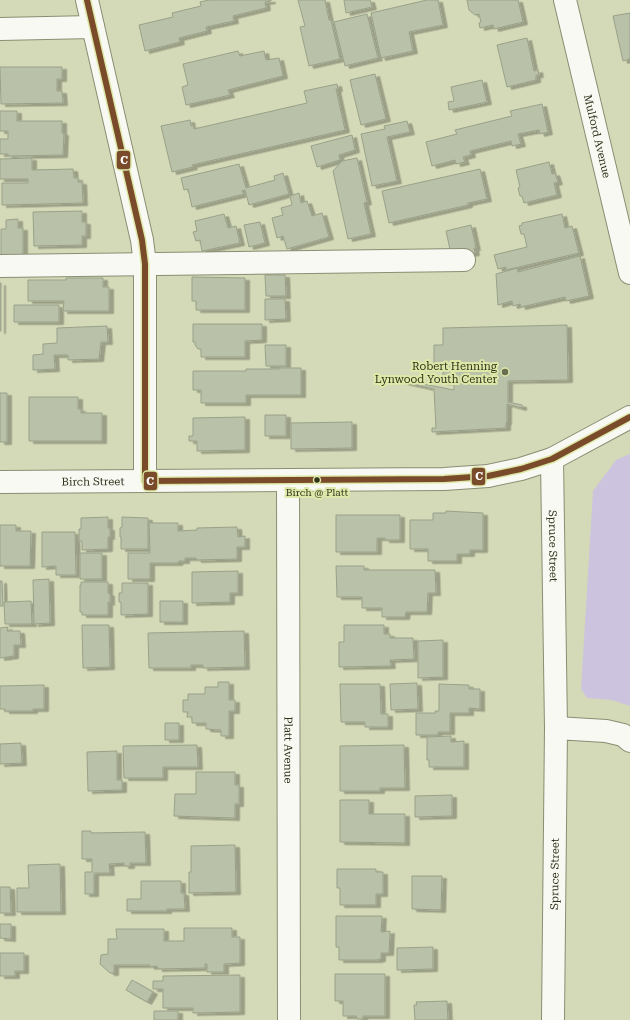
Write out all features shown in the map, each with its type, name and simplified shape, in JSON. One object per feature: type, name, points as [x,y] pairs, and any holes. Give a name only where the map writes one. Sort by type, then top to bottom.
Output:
[{"type":"street","points":[[86,0],[137,212],[145,264],[145,480]]},
{"type":"street","name":"Mulford Avenue","points":[[565,0],[630,273]]},
{"type":"street","points":[[0,29],[93,27]]},
{"type":"street","points":[[0,266],[464,260]]},
{"type":"street","name":"Birch Street","points":[[0,482],[444,479],[480,476],[521,469],[552,459],[630,418]]},
{"type":"street","name":"Spruce Street","points":[[552,459],[556,728],[553,1020]]},
{"type":"street","name":"Platt Avenue","points":[[288,480],[289,1020]]},
{"type":"street","points":[[556,728],[606,731],[623,734],[630,741]]},
{"type":"shaded area","points":[[630,454],[630,706],[612,700],[587,698],[581,689],[593,491],[616,460]]},
{"type":"building","points":[[209,0],[271,1],[265,2],[266,8],[233,16],[234,21],[206,27],[207,31],[179,38],[180,42],[145,51],[139,25],[173,17],[172,13],[201,6],[200,2]]},
{"type":"building","points":[[298,0],[325,0],[340,59],[309,66],[300,27],[305,26]]},
{"type":"building","points":[[344,0],[370,0],[372,7],[346,13]]},
{"type":"building","points":[[427,0],[438,0],[443,25],[409,32],[413,51],[381,58],[371,13]]},
{"type":"building","points":[[467,0],[518,0],[523,22],[494,29],[493,25],[480,28],[479,23],[481,22],[479,14],[475,15],[469,10]]},
{"type":"building","points":[[630,13],[630,59],[623,61],[613,16]]},
{"type":"building","points":[[367,14],[378,58],[345,66],[334,22]]},
{"type":"building","points":[[527,38],[534,71],[538,70],[539,75],[536,75],[536,80],[507,87],[497,45]]},
{"type":"building","points":[[238,51],[240,56],[264,51],[266,60],[279,58],[283,76],[228,90],[230,95],[186,105],[182,87],[188,85],[183,64]]},
{"type":"building","points":[[0,67],[62,67],[62,79],[57,79],[57,91],[62,91],[63,103],[1,104]]},
{"type":"building","points":[[375,74],[386,119],[361,125],[350,80]]},
{"type":"building","points":[[482,80],[487,102],[449,110],[448,102],[454,101],[451,87]]},
{"type":"building","points":[[337,84],[338,89],[336,89],[345,130],[192,165],[193,167],[172,172],[161,126],[190,120],[191,126],[193,125],[194,129],[307,103],[304,91]]},
{"type":"building","points":[[542,104],[548,132],[540,134],[539,130],[518,134],[521,144],[512,146],[511,141],[470,151],[471,155],[463,157],[465,162],[456,164],[455,160],[432,166],[426,142],[457,134],[455,130],[512,116],[510,111]]},
{"type":"building","points":[[0,111],[17,111],[17,121],[62,121],[62,133],[64,133],[63,155],[8,156],[8,154],[0,154],[0,139],[8,139],[8,131],[0,131]]},
{"type":"building","points":[[407,121],[410,132],[387,137],[397,181],[372,186],[361,134],[385,129],[384,126]]},
{"type":"building","points":[[352,135],[355,150],[339,155],[340,160],[317,167],[311,146]]},
{"type":"building","points":[[32,158],[32,170],[73,169],[74,178],[78,178],[78,182],[82,182],[83,203],[2,205],[2,183],[28,183],[28,179],[0,179],[0,159]]},
{"type":"building","points":[[357,158],[367,202],[364,203],[371,234],[348,239],[333,171],[342,161]]},
{"type":"building","points":[[549,162],[552,174],[555,173],[558,182],[554,183],[557,195],[524,203],[518,188],[520,187],[516,170]]},
{"type":"building","points":[[239,164],[246,188],[275,180],[274,176],[283,173],[289,194],[249,205],[245,190],[242,191],[244,194],[192,207],[188,189],[184,190],[181,178]]},
{"type":"building","points":[[480,169],[487,199],[468,203],[468,205],[389,223],[382,191]]},
{"type":"building","points":[[299,193],[301,203],[307,201],[312,216],[322,213],[329,237],[287,249],[283,236],[277,238],[272,218],[283,215],[281,208],[292,205],[290,196]]},
{"type":"building","points":[[82,211],[82,222],[86,222],[86,236],[82,236],[82,245],[34,246],[33,212]]},
{"type":"building","points":[[224,214],[228,228],[236,226],[240,243],[202,251],[200,240],[196,241],[193,232],[197,231],[195,221]]},
{"type":"building","points":[[562,214],[565,228],[572,226],[579,253],[506,270],[506,267],[498,269],[494,255],[527,247],[524,234],[521,234],[519,226],[522,225],[522,223]]},
{"type":"building","points":[[18,219],[18,228],[23,228],[23,257],[1,257],[1,229],[6,229],[6,220]]},
{"type":"building","points":[[260,222],[265,243],[249,247],[244,225]]},
{"type":"building","points":[[471,225],[476,248],[474,248],[475,253],[469,254],[468,250],[451,254],[446,231]]},
{"type":"building","points":[[580,256],[589,296],[566,301],[565,297],[521,307],[520,304],[513,306],[512,301],[498,305],[496,274],[517,268],[518,272]]},
{"type":"building","points":[[265,275],[285,275],[286,296],[266,296]]},
{"type":"building","points":[[192,277],[245,278],[245,310],[196,310],[196,301],[192,301]]},
{"type":"building","points":[[66,278],[103,278],[103,287],[109,287],[109,311],[63,311],[64,301],[28,301],[28,280],[66,280]]},
{"type":"building","points":[[1,283],[1,331],[0,331]]},
{"type":"building","points":[[265,299],[285,299],[286,319],[265,320]]},
{"type":"building","points":[[14,305],[59,305],[59,322],[14,322]]},
{"type":"building","points":[[193,324],[262,324],[262,340],[245,341],[245,357],[201,357],[201,349],[198,349],[195,342],[193,342]]},
{"type":"building","name":"Robert Henning Lynwood Youth Center","points":[[567,325],[568,380],[508,381],[508,402],[522,405],[522,408],[507,404],[506,428],[432,432],[432,428],[436,428],[434,389],[403,382],[403,380],[454,390],[454,382],[443,382],[443,364],[434,364],[434,345],[443,345],[443,328]]},
{"type":"building","points":[[107,326],[108,342],[101,342],[99,359],[68,360],[68,355],[54,355],[55,369],[33,370],[33,355],[43,354],[43,344],[57,343],[57,328]]},
{"type":"building","points":[[265,345],[286,345],[286,366],[266,366]]},
{"type":"building","points":[[301,368],[301,395],[246,395],[246,403],[201,403],[201,390],[193,390],[193,371],[246,371],[246,369]]},
{"type":"building","points":[[0,393],[7,393],[7,442],[0,442]]},
{"type":"building","points":[[29,397],[78,397],[78,409],[81,409],[81,413],[102,413],[102,441],[29,441]]},
{"type":"building","points":[[265,415],[286,415],[286,436],[265,436]]},
{"type":"building","points":[[245,417],[245,450],[197,451],[197,441],[189,441],[189,436],[193,436],[193,418]]},
{"type":"building","points":[[352,422],[352,448],[291,449],[291,423]]},
{"type":"building","points":[[446,511],[483,513],[483,550],[470,550],[470,554],[457,554],[457,561],[428,561],[428,549],[410,549],[410,520],[433,520],[433,513],[446,513]]},
{"type":"building","points":[[336,515],[400,515],[400,540],[385,540],[385,538],[377,538],[377,552],[336,552]]},
{"type":"building","points":[[108,517],[110,537],[108,537],[108,549],[82,550],[82,541],[79,541],[81,518]]},
{"type":"building","points":[[122,517],[148,518],[148,549],[121,549],[120,528],[122,527]]},
{"type":"building","points":[[149,523],[178,523],[178,531],[197,530],[197,528],[237,527],[238,537],[245,536],[245,547],[237,547],[237,559],[197,560],[196,558],[185,558],[185,561],[179,561],[178,563],[150,563],[150,579],[128,579],[128,553],[150,553]]},
{"type":"building","points":[[0,525],[16,525],[16,531],[31,531],[30,566],[0,566]]},
{"type":"building","points":[[42,532],[75,532],[76,575],[56,575],[56,566],[42,567]]},
{"type":"building","points":[[80,553],[102,553],[102,579],[80,579]]},
{"type":"building","points":[[336,566],[364,566],[364,570],[435,570],[436,593],[428,593],[427,612],[406,612],[405,617],[382,617],[382,608],[362,608],[362,597],[337,597]]},
{"type":"building","points":[[238,571],[238,593],[230,593],[230,602],[192,603],[192,572]]},
{"type":"building","points":[[49,579],[50,623],[34,624],[33,580]]},
{"type":"building","points":[[0,581],[2,581],[3,606],[0,606]]},
{"type":"building","points":[[81,582],[108,582],[110,603],[108,602],[108,615],[82,615],[82,612],[80,612]]},
{"type":"building","points":[[122,583],[148,583],[148,614],[121,615],[119,593],[122,593]]},
{"type":"building","points":[[31,601],[32,624],[5,624],[4,602]]},
{"type":"building","points":[[160,601],[183,601],[183,622],[160,622]]},
{"type":"building","points":[[82,625],[109,625],[110,667],[83,668]]},
{"type":"building","points":[[344,625],[384,625],[384,634],[390,634],[390,638],[413,638],[414,659],[390,660],[391,666],[339,667],[339,642],[344,642]]},
{"type":"building","points":[[8,627],[7,631],[20,631],[21,645],[14,645],[14,656],[0,658],[0,628]]},
{"type":"building","points":[[244,631],[245,667],[203,668],[203,665],[191,665],[191,668],[149,668],[148,633]]},
{"type":"building","points":[[443,640],[443,677],[418,678],[418,641]]},
{"type":"building","points":[[218,682],[229,682],[229,700],[235,700],[235,711],[229,711],[229,736],[221,736],[221,730],[206,729],[206,723],[192,723],[192,717],[187,717],[188,712],[183,712],[183,700],[188,700],[188,694],[205,694],[205,687],[218,687]]},
{"type":"building","points":[[417,683],[418,709],[391,710],[390,684]]},
{"type":"building","points":[[340,684],[380,684],[381,714],[388,714],[388,727],[365,727],[365,722],[341,722]]},
{"type":"building","points":[[439,684],[469,685],[469,689],[480,689],[480,709],[469,708],[469,713],[450,713],[450,732],[438,732],[438,735],[416,735],[416,713],[436,713],[435,711],[439,711]]},
{"type":"building","points":[[44,685],[44,709],[33,709],[33,711],[5,711],[5,709],[0,709],[0,686]]},
{"type":"building","points":[[165,723],[179,723],[179,740],[165,740]]},
{"type":"building","points":[[451,736],[451,742],[464,741],[464,767],[429,767],[429,760],[427,760],[427,737]]},
{"type":"building","points":[[21,743],[22,763],[0,764],[0,744]]},
{"type":"building","points":[[197,745],[198,767],[163,767],[163,778],[124,778],[123,746]]},
{"type":"building","points":[[404,745],[405,788],[380,788],[380,791],[340,791],[340,746]]},
{"type":"building","points":[[117,751],[117,780],[122,780],[122,790],[88,791],[87,752]]},
{"type":"building","points":[[196,772],[235,772],[235,785],[239,785],[239,804],[235,804],[235,818],[174,816],[175,794],[196,794]]},
{"type":"building","points":[[452,795],[452,816],[415,817],[415,796]]},
{"type":"building","points":[[340,800],[369,800],[369,814],[405,814],[405,843],[340,842]]},
{"type":"building","points":[[82,831],[91,831],[91,833],[145,832],[146,863],[130,863],[130,866],[124,866],[124,863],[109,864],[110,873],[94,873],[94,894],[85,894],[85,872],[92,872],[92,859],[82,859]]},
{"type":"building","points":[[235,845],[236,892],[189,893],[191,846]]},
{"type":"building","points":[[60,864],[61,912],[17,912],[17,888],[29,888],[28,865]]},
{"type":"building","points":[[337,869],[376,869],[376,872],[383,872],[383,894],[376,894],[376,905],[340,905],[340,888],[337,888]]},
{"type":"building","points":[[412,876],[442,876],[441,910],[412,909]]},
{"type":"building","points":[[141,881],[181,881],[181,893],[184,893],[185,909],[167,909],[167,911],[127,911],[127,899],[141,899]]},
{"type":"building","points":[[0,887],[10,887],[11,913],[0,913]]},
{"type":"building","points":[[336,916],[382,916],[381,932],[390,931],[389,953],[381,953],[381,959],[377,960],[339,960],[339,947],[336,947]]},
{"type":"building","points":[[0,924],[11,924],[11,939],[0,938]]},
{"type":"building","points":[[184,928],[232,928],[232,937],[240,937],[240,963],[224,964],[224,972],[207,972],[207,964],[205,964],[205,968],[158,969],[157,966],[150,967],[150,965],[114,965],[114,973],[110,973],[100,964],[101,955],[108,954],[108,939],[117,939],[116,929],[164,929],[164,941],[184,941]]},
{"type":"building","points":[[433,947],[433,969],[397,970],[397,948]]},
{"type":"building","points":[[0,953],[24,953],[24,971],[15,971],[15,976],[0,976]]},
{"type":"building","points":[[335,974],[385,974],[385,1016],[363,1016],[363,1019],[357,1019],[356,1016],[343,1016],[343,1001],[335,1001]]},
{"type":"building","points":[[240,975],[240,1012],[193,1013],[193,1008],[163,1008],[163,989],[153,989],[153,981],[163,981],[163,976]]},
{"type":"building","points":[[132,980],[153,992],[147,1002],[126,990]]},
{"type":"building","points":[[447,1001],[448,1020],[415,1020],[414,1005],[417,1005],[416,1002]]},
{"type":"building","points":[[154,1011],[178,1011],[178,1020],[154,1020]]},
{"type":"transit line","name":"C","points":[[87,0],[142,240],[145,264],[145,481],[444,479],[488,476],[521,469],[552,459],[630,417]]},
{"type":"place","name":"Robert Henning Lynwood Youth Center","points":[[505,372]]},
{"type":"place","name":"Birch @ Platt","points":[[317,480]]}]
